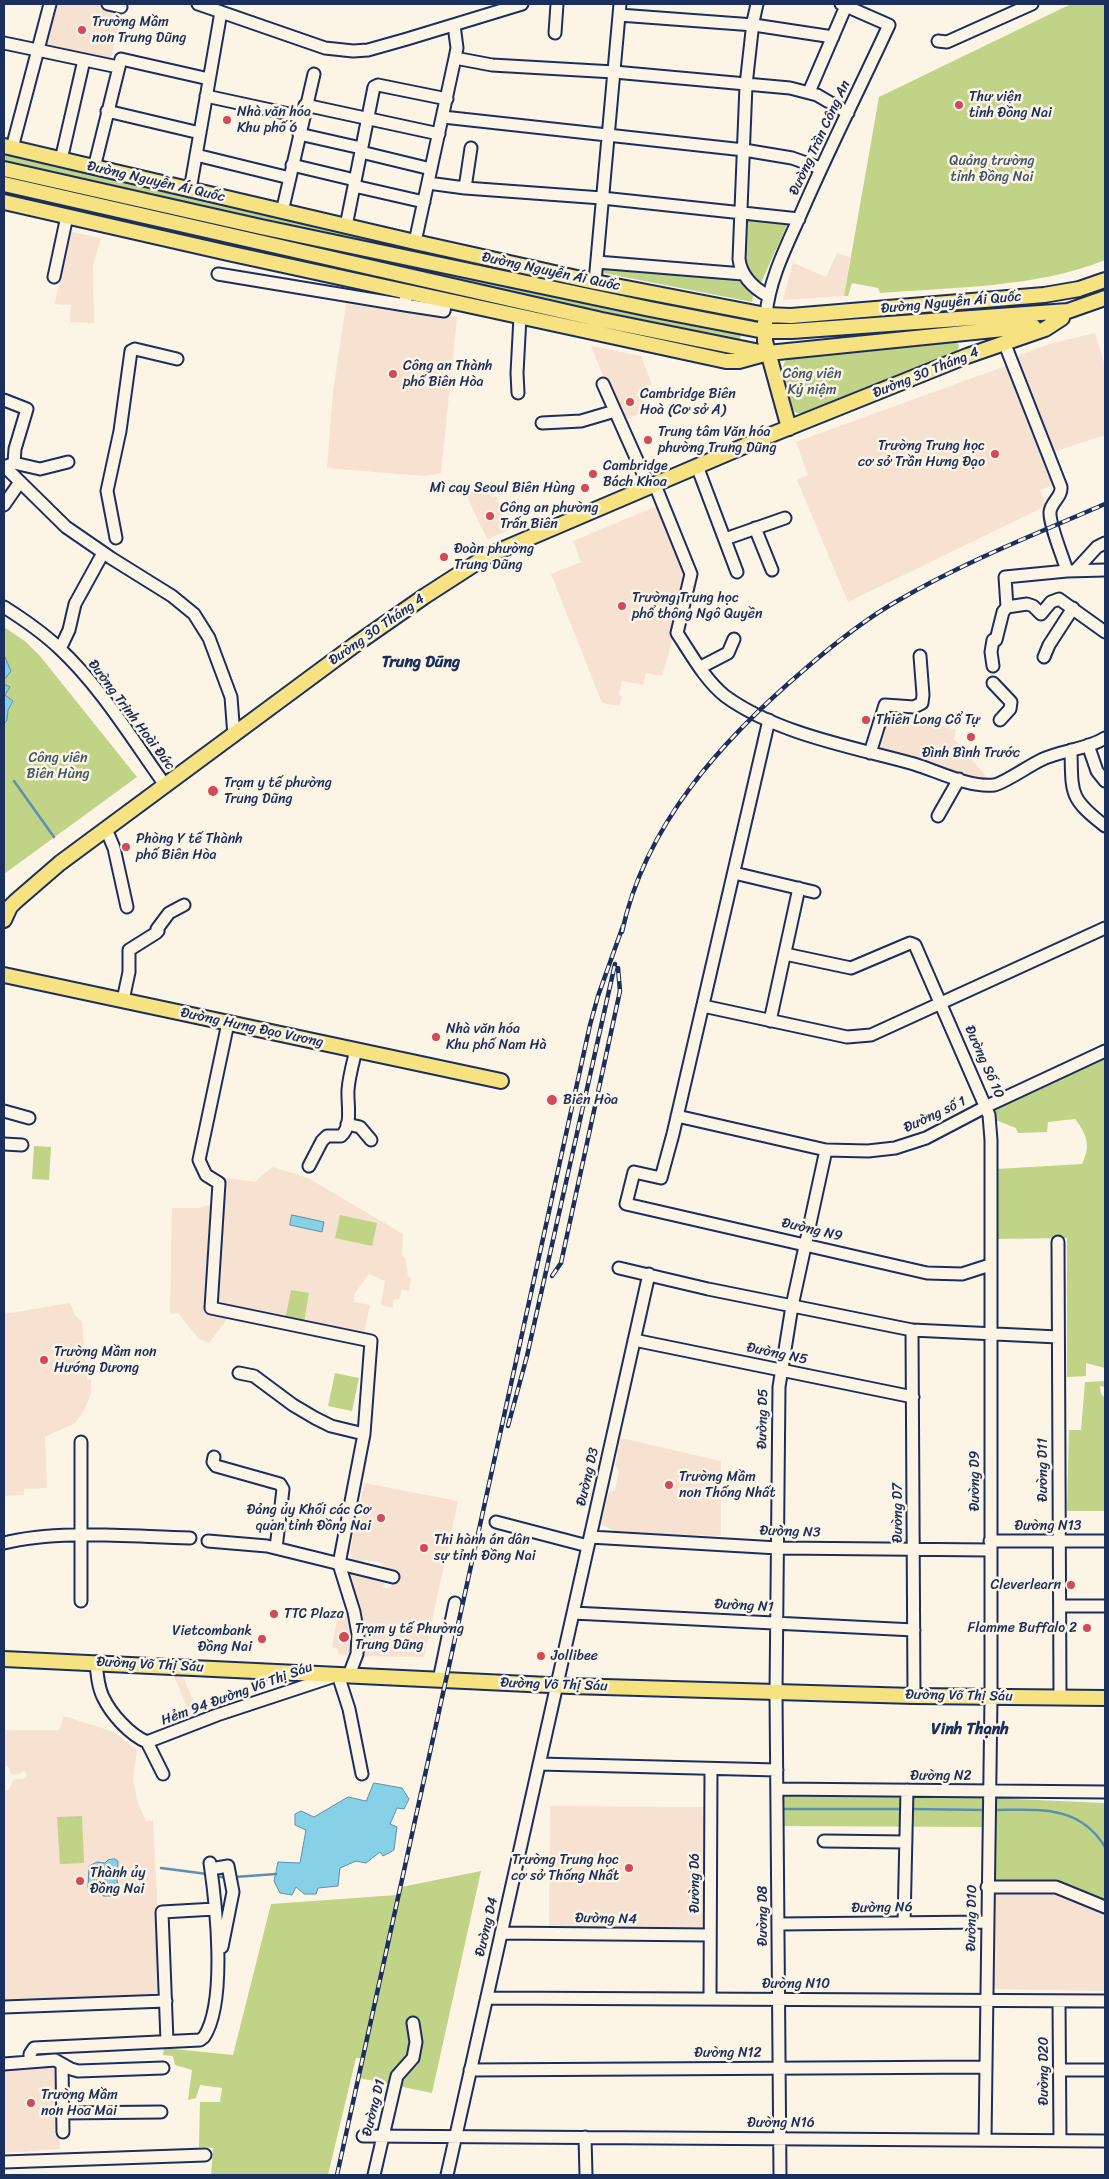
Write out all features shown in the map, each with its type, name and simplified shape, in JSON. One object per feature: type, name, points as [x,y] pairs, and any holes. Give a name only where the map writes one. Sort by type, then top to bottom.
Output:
[{"type":"main road","name":"Đường Nguyễn Ái Quốc","points":[[8,147],[282,212],[595,282],[766,315],[787,317],[1044,296],[1079,289],[1105,280]]},
{"type":"main road","name":"Đường Nguyễn Ái Quốc","points":[[4,169],[261,227],[650,309],[764,331],[1065,315]]},
{"type":"main road","name":"Đường Nguyễn Ái Quốc","points":[[4,184],[602,320],[768,353]]},
{"type":"main road","name":"Đường Nguyễn Ái Quốc","points":[[4,202],[406,298],[446,301],[726,361],[739,361],[768,353],[1002,337],[1041,325],[1105,298]]},
{"type":"main road","points":[[406,298],[415,242]]},
{"type":"main road","points":[[1065,315],[1105,308]]},
{"type":"main road","points":[[766,315],[764,331],[768,353],[789,428]]},
{"type":"main road","name":"Đường 30 Tháng 4","points":[[6,913],[50,871],[106,829],[356,644],[475,563],[519,542],[1002,337]]},
{"type":"main road","name":"Đường Hưng Đạo Vương","points":[[4,975],[501,1081]]},
{"type":"main road","name":"Đường Võ Thị Sáu","points":[[4,1659],[556,1686],[776,1693],[1105,1698]]},
{"type":"street","points":[[8,147],[50,4]]},
{"type":"street","points":[[108,4],[121,7]]},
{"type":"street","points":[[198,4],[318,45],[340,50],[368,50],[522,4]]},
{"type":"street","points":[[555,33],[557,4]]},
{"type":"street","points":[[757,4],[752,25],[746,85],[739,259],[743,274],[754,287],[768,296]]},
{"type":"street","points":[[938,41],[947,42],[1032,4]]},
{"type":"street","points":[[809,92],[833,37],[844,5]]},
{"type":"street","name":"Đường Trần Công An","points":[[766,315],[768,296],[798,219],[820,168],[889,25],[844,5]]},
{"type":"street","points":[[595,282],[620,9],[833,37]]},
{"type":"street","points":[[190,190],[221,12]]},
{"type":"street","points":[[415,242],[456,58],[457,48],[454,25]]},
{"type":"street","points":[[4,43],[118,67]]},
{"type":"street","points":[[456,58],[492,65],[614,72],[790,88],[809,92],[848,113]]},
{"type":"street","points":[[94,168],[120,61],[125,59],[209,80]]},
{"type":"street","points":[[61,160],[84,60]]},
{"type":"street","points":[[282,212],[314,74]]},
{"type":"street","points":[[346,226],[367,119],[376,85],[447,99]]},
{"type":"street","points":[[206,96],[367,119],[439,134]]},
{"type":"street","points":[[108,112],[200,133]]},
{"type":"street","points":[[443,117],[744,150],[792,158],[820,168]]},
{"type":"street","points":[[299,134],[432,169]]},
{"type":"street","points":[[465,188],[472,148]]},
{"type":"street","points":[[196,155],[290,178]]},
{"type":"street","points":[[292,166],[424,202]]},
{"type":"street","points":[[428,183],[465,188],[602,198],[798,219]]},
{"type":"street","points":[[54,277],[67,216]]},
{"type":"street","points":[[597,262],[743,274]]},
{"type":"street","points":[[218,274],[406,298]]},
{"type":"street","points":[[518,393],[517,373],[520,317]]},
{"type":"street","points":[[1002,337],[1061,487],[1060,494],[1053,503],[1050,513],[1071,571]]},
{"type":"street","points":[[116,538],[107,491],[120,431],[132,350],[136,349],[177,359]]},
{"type":"street","points":[[603,384],[652,486],[691,574],[677,632],[714,686],[724,695],[769,720],[816,737],[959,779],[995,785],[1042,760],[1105,738]]},
{"type":"street","points":[[4,400],[27,409],[16,449],[7,465]]},
{"type":"street","points":[[542,423],[581,421],[615,411]]},
{"type":"street","points":[[7,465],[40,469],[68,462]]},
{"type":"street","points":[[7,465],[20,482],[66,527],[103,553],[172,596],[200,622],[231,697],[234,736]]},
{"type":"street","points":[[697,466],[737,572]]},
{"type":"street","points":[[4,505],[20,482]]},
{"type":"street","points":[[724,539],[784,518]]},
{"type":"street","points":[[755,528],[772,570]]},
{"type":"street","points":[[1071,571],[1097,547],[1105,543]]},
{"type":"street","points":[[60,649],[69,630],[74,604],[103,553]]},
{"type":"street","points":[[1007,608],[1005,578],[1071,571],[1105,570]]},
{"type":"street","points":[[993,666],[991,652],[1003,612],[1007,608],[1027,604],[1033,606],[1041,614],[1051,602],[1059,599],[1105,632]]},
{"type":"street","name":"Đường Trịnh Hoài Đức","points":[[4,607],[27,622],[60,649],[96,689],[165,785]]},
{"type":"street","points":[[1044,657],[1049,645],[1072,608]]},
{"type":"street","points":[[700,667],[728,653],[734,639]]},
{"type":"street","points":[[870,753],[885,706],[891,704],[914,707],[922,704],[920,656]]},
{"type":"street","points":[[993,683],[1011,702],[1010,709],[1000,720]]},
{"type":"street","points":[[677,1116],[769,720]]},
{"type":"street","points":[[1088,745],[1097,771],[1105,781]]},
{"type":"street","points":[[1071,750],[1072,782],[1076,798],[1090,814],[1105,826]]},
{"type":"street","points":[[938,816],[959,779]]},
{"type":"street","points":[[106,829],[114,848],[127,907]]},
{"type":"street","points":[[734,873],[814,892]]},
{"type":"street","points":[[770,1021],[799,888]]},
{"type":"street","points":[[123,1000],[129,972],[129,950],[156,933],[170,913],[184,905]]},
{"type":"street","points":[[703,1006],[841,1036],[861,1037],[879,1032],[942,1004],[1105,928]]},
{"type":"street","name":"Đường Số 10","points":[[785,954],[851,968],[910,943],[915,945],[987,1106],[991,1140],[990,1265]]},
{"type":"street","points":[[228,1023],[198,1160],[206,1175],[219,1183],[211,1308],[371,1341],[368,1364],[370,1380],[364,1434],[339,1564],[354,1612],[358,1634],[357,1654],[343,1675],[362,1774]]},
{"type":"street","points":[[309,1166],[322,1141],[327,1136],[344,1134],[349,1103],[348,1091],[356,1050]]},
{"type":"street","name":"Đường số 1","points":[[677,1116],[826,1150],[868,1151],[895,1148],[926,1138],[987,1106],[1105,1051]]},
{"type":"street","points":[[4,1112],[29,1118]]},
{"type":"street","name":"Đường N9","points":[[677,1116],[661,1178],[634,1172],[626,1204],[927,1273],[962,1274],[990,1265]]},
{"type":"street","points":[[347,1124],[360,1127],[371,1140]]},
{"type":"street","points":[[4,1144],[22,1145]]},
{"type":"street","name":"Đường D5","points":[[776,1693],[778,1387],[792,1306],[826,1150]]},
{"type":"street","name":"Đường D11","points":[[1058,1242],[1060,1697]]},
{"type":"street","name":"Đường D9","points":[[990,1265],[991,1696]]},
{"type":"street","points":[[619,1268],[912,1330],[1058,1337]]},
{"type":"street","name":"Đường D3","points":[[556,1686],[649,1274]]},
{"type":"street","name":"Đường D7","points":[[912,1330],[914,1696]]},
{"type":"street","name":"Đường N5","points":[[634,1340],[913,1398]]},
{"type":"street","points":[[239,1372],[254,1376],[293,1405],[330,1426],[364,1434]]},
{"type":"street","points":[[81,1442],[81,1601]]},
{"type":"street","points":[[214,1457],[213,1462],[216,1466],[280,1484],[283,1489],[276,1548]]},
{"type":"street","name":"Đường N3","points":[[496,1522],[589,1541],[778,1548],[914,1550],[990,1546]]},
{"type":"street","points":[[4,1543],[23,1538],[82,1536],[190,1538]]},
{"type":"street","points":[[208,1541],[236,1542],[276,1548],[393,1577]]},
{"type":"street","name":"Đường N13","points":[[990,1546],[1059,1541],[1105,1541]]},
{"type":"street","points":[[439,1680],[455,1603]]},
{"type":"street","points":[[1060,1606],[1105,1606]]},
{"type":"street","name":"Đường N1","points":[[573,1613],[914,1630]]},
{"type":"street","points":[[96,1662],[102,1697],[126,1728],[140,1740],[147,1742],[163,1774]]},
{"type":"street","name":"Hẻm 94 Đường Võ Thị Sáu","points":[[147,1742],[217,1715],[343,1675]]},
{"type":"street","name":"Đường D4","points":[[447,2175],[556,1686]]},
{"type":"street","name":"Đường D8","points":[[776,1693],[780,2138]]},
{"type":"street","name":"Đường D10","points":[[985,2140],[988,1796],[991,1696]]},
{"type":"street","points":[[539,1764],[777,1770]]},
{"type":"street","name":"Đường D6","points":[[710,1998],[711,1769]]},
{"type":"street","name":"Đường N2","points":[[777,1789],[907,1790],[988,1796],[1105,1792]]},
{"type":"street","points":[[904,1923],[907,1790]]},
{"type":"street","points":[[824,1841],[906,1842]]},
{"type":"street","points":[[30,2062],[30,2054],[34,2048],[200,2040],[204,2037],[215,2002],[218,1963],[233,1892],[228,1866],[211,1866],[218,1963]]},
{"type":"street","points":[[987,1887],[1056,1887],[1105,1907]]},
{"type":"street","points":[[167,2041],[162,1912],[215,1909]]},
{"type":"street","name":"Đường N6","points":[[778,1924],[987,1922]]},
{"type":"street","name":"Đường N4","points":[[501,1933],[710,1935]]},
{"type":"street","name":"Đường N10","points":[[487,1998],[1105,2001]]},
{"type":"street","points":[[4,2007],[166,2001]]},
{"type":"street","name":"Đường D20","points":[[1059,2001],[1060,2140]]},
{"type":"street","name":"Đường D1","points":[[374,2175],[397,2076],[413,2058],[416,2042],[412,2023]]},
{"type":"street","points":[[55,2047],[59,2063],[63,2132]]},
{"type":"street","points":[[4,2064],[30,2062],[59,2063],[78,2071],[163,2068]]},
{"type":"street","name":"Đường N12","points":[[470,2070],[986,2067]]},
{"type":"street","points":[[1059,2070],[1105,2070]]},
{"type":"street","points":[[62,2113],[161,2112]]},
{"type":"street","points":[[362,2136],[456,2136]]},
{"type":"street","name":"Đường N16","points":[[456,2136],[1105,2141]]},
{"type":"street","points":[[585,2136],[586,2175]]},
{"type":"street","points":[[780,2138],[780,2175]]},
{"type":"street","points":[[4,2162],[205,2155]]},
{"type":"shaded area","name":"Trường Mầm non Trung Dũng","points":[[54,4],[95,4],[122,11],[110,62],[42,48]]},
{"type":"shaded area","points":[[63,230],[101,238],[93,266],[94,323],[70,322],[71,305],[55,304],[60,279],[53,277]]},
{"type":"shaded area","points":[[837,253],[850,257],[844,296],[783,300],[793,263],[826,277]]},
{"type":"shaded area","name":"Công an Thành phố Biên Hòa","points":[[346,304],[457,317],[441,473],[424,476],[327,468],[333,392]]},
{"type":"shaded area","points":[[1095,333],[1105,366],[1105,435],[1053,452],[1015,357],[1049,344]]},
{"type":"shaded area","points":[[591,346],[641,356],[652,384],[638,390],[646,411],[624,420],[613,400]]},
{"type":"shaded area","points":[[1008,365],[1054,485],[1040,490],[1046,506],[848,602],[797,480],[808,475],[796,442]]},
{"type":"shaded area","name":"Công an phường Trấn Biên","points":[[485,487],[492,498],[496,496],[510,530],[487,539],[466,494]]},
{"type":"shaded area","name":"Trường Trung học phổ thông Ngô Quyền","points":[[659,505],[687,567],[674,634],[662,676],[646,673],[643,685],[622,681],[619,695],[622,696],[619,706],[602,703],[551,574],[581,562],[573,541]]},
{"type":"shaded area","points":[[887,710],[956,730],[954,739],[991,782],[977,780],[874,750]]},
{"type":"shaded area","points":[[273,1167],[308,1178],[403,1234],[402,1256],[405,1257],[408,1276],[411,1278],[409,1291],[402,1289],[399,1300],[394,1299],[392,1308],[381,1305],[385,1281],[369,1274],[355,1293],[354,1302],[370,1305],[364,1334],[304,1323],[309,1294],[291,1290],[285,1319],[213,1306],[222,1177],[255,1182]]},
{"type":"shaded area","points":[[215,1203],[209,1308],[231,1314],[209,1343],[199,1339],[178,1313],[170,1314],[172,1208],[199,1208]]},
{"type":"shaded area","name":"Trường Mầm non Hướng Dương","points":[[70,1303],[75,1315],[82,1322],[87,1380],[91,1379],[91,1393],[84,1411],[75,1423],[45,1437],[47,1488],[24,1489],[24,1495],[4,1496],[4,1314]]},
{"type":"shaded area","name":"Trường Mầm non Thống Nhất","points":[[621,1438],[721,1461],[721,1536],[618,1532],[604,1526],[601,1523],[609,1492],[615,1490],[619,1471],[615,1465]]},
{"type":"shaded area","points":[[364,1483],[458,1501],[424,1657],[361,1656],[345,1577],[352,1573],[385,1580],[383,1588],[391,1588],[394,1572],[382,1569],[383,1563],[365,1560],[363,1563],[354,1562],[350,1552]]},
{"type":"shaded area","name":"Trạm y tế Phường Trung Dũng","points":[[350,1612],[354,1623],[352,1655],[338,1654],[338,1649],[332,1647],[338,1614]]},
{"type":"shaded area","points":[[172,1671],[181,1672],[201,1718],[193,1722]]},
{"type":"shaded area","name":"Thành ủy Đồng Nai","points":[[64,1716],[114,1732],[137,1750],[133,1779],[137,1800],[146,1822],[153,1820],[162,1996],[4,2003],[4,1791],[9,1789],[14,1779],[23,1779],[27,1775],[24,1771],[19,1774],[11,1774],[8,1766],[4,1766],[4,1730],[59,1730]]},
{"type":"shaded area","name":"Trường Trung học cơ sở Thống Nhất","points":[[550,1806],[708,1807],[707,1932],[549,1930]]},
{"type":"shaded area","points":[[990,1890],[1056,1890],[1105,1910],[1105,1991],[990,1989]]},
{"type":"shaded area","name":"Trường Mầm non Hoa Mai","points":[[54,2064],[59,2067],[60,2149],[4,2153],[4,2067]]},
{"type":"green space","name":"Quảng trường tỉnh Đồng Nai","points":[[1071,4],[1105,4],[1105,260],[1051,276],[994,285],[880,293],[878,288],[852,283],[848,296],[844,296],[879,97]]},
{"type":"green space","points":[[4,151],[406,245],[405,251],[285,227],[4,163]]},
{"type":"green space","points":[[4,174],[403,261],[401,269],[4,179]]},
{"type":"green space","points":[[4,189],[399,278],[398,285],[4,196]]},
{"type":"green space","points":[[744,217],[788,223],[760,285],[757,285],[742,266]]},
{"type":"green space","points":[[425,249],[738,315],[736,321],[423,255]]},
{"type":"green space","points":[[603,265],[742,278],[754,291],[752,302],[603,273]]},
{"type":"green space","points":[[427,267],[742,332],[739,342],[601,315],[426,274]]},
{"type":"green space","points":[[422,284],[727,350],[726,355],[420,289]]},
{"type":"green space","name":"Công viên Kỷ niệm","points":[[954,340],[959,345],[958,350],[954,353],[805,414],[796,413],[788,398],[784,384],[783,367],[786,360],[790,358]]},
{"type":"green space","name":"Công viên Biên Hùng","points":[[4,627],[26,642],[40,656],[137,777],[4,874]]},
{"type":"green space","points":[[1105,1055],[1105,1368],[1086,1363],[1086,1376],[1067,1377],[1067,1238],[995,1239],[996,1169],[1082,1164],[1087,1146],[1085,1135],[1075,1119],[1048,1122],[1047,1132],[1018,1133],[1016,1128],[993,1119],[991,1108]]},
{"type":"green space","points":[[34,1146],[51,1147],[49,1180],[32,1179]]},
{"type":"green space","points":[[340,1215],[377,1223],[372,1246],[335,1238]]},
{"type":"green space","points":[[291,1290],[309,1293],[304,1323],[285,1319]]},
{"type":"green space","points":[[335,1373],[359,1378],[352,1411],[328,1406]]},
{"type":"green space","points":[[1105,1381],[1105,1387],[1100,1386],[1101,1394],[1105,1398],[1105,1511],[1067,1511],[1069,1430],[1081,1430],[1085,1382]]},
{"type":"green space","points":[[985,1790],[985,1827],[779,1826],[779,1792]]},
{"type":"green space","points":[[991,1798],[1105,1803],[1105,1904],[1057,1884],[991,1884]]},
{"type":"green space","points":[[82,1816],[84,1863],[60,1864],[57,1817]]},
{"type":"green space","points":[[481,1871],[432,2093],[359,2078],[401,1887]]},
{"type":"green space","points":[[397,1895],[361,2058],[356,2058],[328,2175],[211,2175],[213,2148],[199,2147],[200,2102],[220,2102],[222,2088],[200,2085],[196,2098],[188,2100],[192,2070],[175,2065],[173,2056],[163,2055],[164,2048],[233,2055],[271,1904]]},
{"type":"water","points":[[4,655],[11,671],[4,680]]},
{"type":"water","points":[[4,684],[10,687],[5,695],[13,701],[4,724]]},
{"type":"water","points":[[292,1215],[324,1222],[322,1232],[290,1225]]},
{"type":"water","points":[[374,1783],[402,1788],[409,1799],[404,1809],[397,1808],[390,1824],[397,1827],[394,1850],[383,1856],[380,1852],[366,1863],[356,1861],[340,1868],[338,1886],[318,1888],[316,1894],[304,1894],[296,1887],[292,1895],[280,1893],[274,1881],[278,1862],[300,1863],[306,1830],[295,1825],[295,1814],[301,1811],[314,1817],[348,1797],[366,1801]]},
{"type":"water","points":[[115,1859],[118,1861],[115,1896],[103,1896],[102,1889],[95,1888],[94,1883],[96,1883],[97,1879],[103,1884],[108,1874],[105,1867],[99,1870],[98,1877],[95,1877],[93,1888],[88,1888],[89,1866],[97,1862],[105,1863],[108,1860]]},
{"type":"waterway","points":[[14,781],[54,837]]},
{"type":"waterway","points":[[784,1809],[903,1809]]},
{"type":"waterway","points":[[911,1809],[985,1810]]},
{"type":"waterway","points":[[993,1810],[1041,1810],[1070,1816],[1083,1823],[1095,1833],[1105,1847]]},
{"type":"waterway","points":[[161,1868],[207,1874]]},
{"type":"waterway","points":[[235,1877],[276,1874]]},
{"type":"waterway","points":[[215,1876],[227,1878]]},
{"type":"railway","points":[[622,932],[633,893],[649,855],[668,820],[691,786],[745,724],[805,669],[874,615],[924,586],[975,561],[1105,504]]},
{"type":"railway","points":[[337,2175],[590,1025],[598,996],[623,926]]},
{"type":"railway","points":[[508,1426],[527,1356],[615,964]]},
{"type":"railway","points":[[552,1276],[561,1263],[620,991],[618,968]]},
{"type":"place","name":"Trường Mầm non Trung Dũng","points":[[82,30]]},
{"type":"place","name":"Thư viện tỉnh Đồng Nai","points":[[959,105]]},
{"type":"place","name":"Nhà văn hóa Khu phố 6","points":[[227,120]]},
{"type":"place","name":"Công an Thành phố Biên Hòa","points":[[393,374]]},
{"type":"place","name":"Cambridge Biên Hoà (Cơ sở A)","points":[[630,402]]},
{"type":"place","name":"Trung tâm Văn hóa phường Trung Dũng","points":[[648,440]]},
{"type":"place","name":"Trường Trung học cơ sở Trần Hưng Đạo","points":[[995,454]]},
{"type":"place","name":"Cambridge Bách Khoa","points":[[593,474]]},
{"type":"place","name":"Mì cay Seoul Biên Hùng","points":[[585,488]]},
{"type":"place","name":"Công an phường Trấn Biên","points":[[490,516]]},
{"type":"place","name":"Đoàn phường Trung Dũng","points":[[444,557]]},
{"type":"place","name":"Trường Trung học phổ thông Ngô Quyền","points":[[622,606]]},
{"type":"place","name":"Thiên Long Cổ Tự","points":[[866,720]]},
{"type":"place","name":"Đình Bình Trước","points":[[971,737]]},
{"type":"place","name":"Trạm y tế phường Trung Dũng","points":[[213,791]]},
{"type":"place","name":"Phòng Y tế Thành phố Biên Hòa","points":[[126,847]]},
{"type":"place","name":"Nhà văn hóa Khu phố Nam Hà","points":[[436,1037]]},
{"type":"place","name":"Biên Hòa","points":[[552,1100]]},
{"type":"place","name":"Trường Mầm non Hướng Dương","points":[[44,1360]]},
{"type":"place","name":"Trường Mầm non Thống Nhất","points":[[669,1485]]},
{"type":"place","name":"Đảng ủy Khối các Cơ quan tỉnh Đồng Nai","points":[[381,1518]]},
{"type":"place","name":"Thi hành án dân sự tỉnh Đồng Nai","points":[[424,1548]]},
{"type":"place","name":"Cleverlearn","points":[[1071,1585]]},
{"type":"place","name":"TTC Plaza","points":[[274,1614]]},
{"type":"place","name":"Flamme Buffalo 2","points":[[1087,1628]]},
{"type":"place","name":"Trạm y tế Phường Trung Dũng","points":[[344,1637]]},
{"type":"place","name":"Vietcombank Đồng Nai","points":[[262,1639]]},
{"type":"place","name":"Jollibee","points":[[541,1656]]},
{"type":"place","name":"Trường Trung học cơ sở Thống Nhất","points":[[629,1868]]},
{"type":"place","name":"Thành ủy Đồng Nai","points":[[80,1881]]},
{"type":"place","name":"Trường Mầm non Hoa Mai","points":[[31,2103]]},
{"type":"district","name":"Trung Dũng","points":[[421,663]]},
{"type":"district","name":"Vinh Thạnh","points":[[970,1730]]}]
